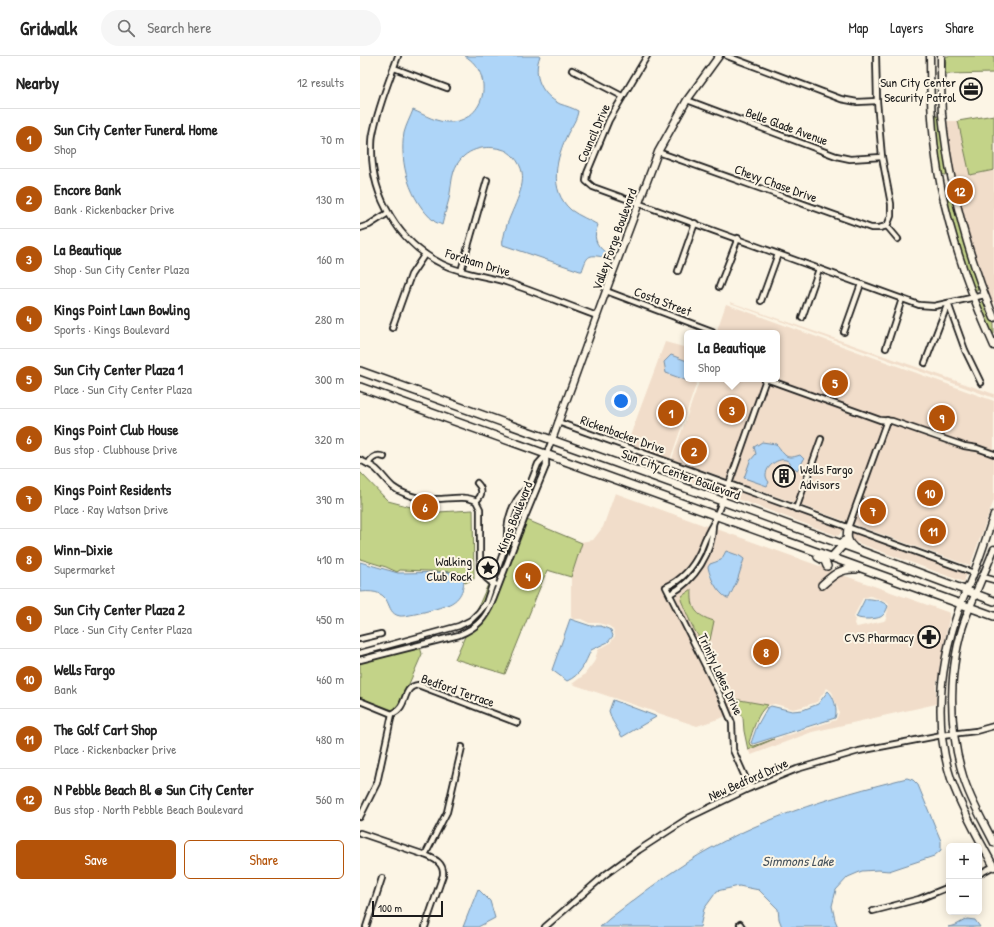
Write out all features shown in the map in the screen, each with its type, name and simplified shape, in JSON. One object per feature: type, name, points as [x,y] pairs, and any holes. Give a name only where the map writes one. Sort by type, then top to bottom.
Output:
[{"type":"main road","name":"Sun City Center Boulevard","points":[[360,371],[831,540],[994,601]]},
{"type":"main road","name":"Sun City Center Boulevard","points":[[360,387],[994,616]]},
{"type":"main road","points":[[848,528],[848,542],[858,550]]},
{"type":"main road","points":[[831,540],[841,537],[848,528]]},
{"type":"main road","points":[[831,558],[843,545],[847,536]]},
{"type":"main road","points":[[774,537],[786,545],[820,557],[825,561],[827,566]]},
{"type":"main road","points":[[822,585],[841,570],[851,569],[868,571]]},
{"type":"street","name":"Fordham Drive","points":[[398,56],[372,135],[372,161],[376,186],[388,213],[403,233],[425,254],[443,264],[461,271],[508,283],[597,316]]},
{"type":"street","name":"Council Drive","points":[[647,56],[609,120],[587,173],[586,181],[593,187],[738,238],[919,305],[934,306],[985,295]]},
{"type":"street","name":"Valley Forge Boulevard","points":[[552,440],[658,152],[687,100],[719,56]]},
{"type":"street","points":[[727,56],[841,99],[857,102],[876,102]]},
{"type":"street","points":[[876,56],[876,102],[882,157],[891,204],[891,216],[887,226],[898,239]]},
{"type":"street","points":[[930,56],[931,110],[940,186],[954,242],[974,298],[994,346]]},
{"type":"street","points":[[941,56],[942,109],[947,154],[954,193],[966,241],[994,318]]},
{"type":"street","points":[[394,68],[447,88]]},
{"type":"street","points":[[572,70],[622,96]]},
{"type":"street","name":"Belle Glade Avenue","points":[[687,100],[836,156],[850,159],[882,157]]},
{"type":"street","points":[[931,110],[942,109]]},
{"type":"street","name":"Chevy Chase Drive","points":[[658,152],[870,228],[887,226]]},
{"type":"street","points":[[461,271],[487,180]]},
{"type":"street","points":[[360,228],[369,225],[388,213]]},
{"type":"street","points":[[678,271],[695,223]]},
{"type":"street","points":[[719,287],[738,238]]},
{"type":"street","points":[[392,328],[411,275],[425,254]]},
{"type":"street","points":[[761,301],[778,254]]},
{"type":"street","points":[[802,318],[819,269]]},
{"type":"street","points":[[844,332],[861,284]]},
{"type":"street","name":"Costa Street","points":[[606,291],[709,330]]},
{"type":"street","points":[[886,348],[902,299]]},
{"type":"street","points":[[926,364],[948,303]]},
{"type":"street","points":[[948,303],[965,350],[981,383]]},
{"type":"street","name":"Trinity Lakes Drive","points":[[750,788],[733,750],[732,722],[666,587],[680,579],[692,566],[700,551],[707,533],[713,524],[729,484],[765,382]]},
{"type":"street","name":"Trinity Lakes Drive","points":[[774,382],[880,420],[887,420]]},
{"type":"street","points":[[848,528],[887,420],[892,420],[964,446],[977,448],[994,454]]},
{"type":"street","name":"Rickenbacker Drive","points":[[558,422],[974,573]]},
{"type":"street","points":[[796,509],[821,439]]},
{"type":"street","name":"Kings Boulevard","points":[[360,653],[459,626],[471,620],[479,612],[486,603],[492,583],[538,464],[546,455],[552,440]]},
{"type":"street","points":[[368,464],[374,457],[379,455],[384,457]]},
{"type":"street","name":"Kings Boulevard","points":[[360,660],[459,635],[472,629],[482,621],[499,586],[546,466],[546,455]]},
{"type":"street","points":[[360,460],[377,470],[395,489],[406,494],[422,499],[435,500],[464,498],[476,501],[480,510],[480,567],[482,574],[492,583],[499,586]]},
{"type":"street","points":[[476,501],[481,496],[482,492],[477,483]]},
{"type":"street","name":"Kings Boulevard","points":[[507,543],[508,520],[523,491],[530,484]]},
{"type":"street","points":[[982,872],[994,866],[952,782],[942,734],[940,695],[947,648],[961,604],[974,573],[994,514]]},
{"type":"street","name":"Trinity Lakes Drive","points":[[670,594],[685,584],[700,566],[713,535],[713,524]]},
{"type":"street","points":[[994,549],[961,634],[954,670],[952,695],[957,757],[963,778],[972,800],[994,843]]},
{"type":"street","points":[[983,576],[994,580]]},
{"type":"street","points":[[360,639],[381,634]]},
{"type":"street","name":"Bedford Terrace","points":[[392,714],[398,711],[401,707],[409,689],[418,685],[518,723]]},
{"type":"street","points":[[360,701],[392,714],[377,784],[360,817]]},
{"type":"street","name":"New Bedford Drive","points":[[545,927],[606,874],[639,850],[690,817],[750,788],[797,769],[859,750],[942,734],[976,731],[994,726]]},
{"type":"street","points":[[425,855],[447,812],[462,747]]},
{"type":"street","points":[[962,804],[972,800]]},
{"type":"street","points":[[360,832],[425,855],[440,863],[444,869],[443,875],[425,927]]},
{"type":"street","points":[[366,927],[382,878]]},
{"type":"street","points":[[873,910],[919,899],[946,888]]},
{"type":"shaded area","points":[[947,121],[958,121],[970,175],[994,170],[994,310],[976,261],[957,195],[949,145]]},
{"type":"shaded area","points":[[730,303],[994,394],[994,398]]},
{"type":"shaded area","points":[[726,304],[994,401],[994,500],[970,566],[672,459],[699,382],[780,382],[780,330],[717,330]]},
{"type":"shaded area","points":[[665,342],[684,347],[684,360],[671,355],[684,375],[684,382],[697,382],[670,460],[627,444]]},
{"type":"shaded area","points":[[626,450],[726,486],[722,493],[623,457]]},
{"type":"shaded area","points":[[730,487],[844,529],[838,536],[727,495]]},
{"type":"shaded area","points":[[615,493],[709,527],[692,566],[667,587],[674,606],[727,716],[697,726],[572,684],[584,675],[594,662],[598,650],[610,643],[615,636],[613,629],[609,626],[598,623],[589,623],[581,619],[573,619],[571,617],[571,577],[582,543],[580,542],[593,540],[603,527]]},
{"type":"shaded area","points":[[714,528],[825,568],[826,570],[834,571],[818,585],[821,589],[840,574],[950,613],[936,688],[936,704],[812,732],[751,755],[748,750],[760,744],[836,720],[839,712],[832,692],[827,688],[817,702],[793,709],[775,704],[768,705],[734,699],[733,701],[739,712],[732,714],[678,603],[673,589],[697,569]],"holes":[[[724,553],[744,559],[730,598],[709,576],[708,567],[715,561],[721,560]],[[692,589],[692,606],[697,613],[706,618],[701,640],[681,600]],[[870,596],[886,601],[889,604],[886,619],[884,621],[857,627],[854,624],[854,616],[863,598]]]},
{"type":"shaded area","points":[[850,531],[967,573],[964,582],[850,540]]},
{"type":"green space","points":[[946,56],[994,56],[994,73],[945,74]]},
{"type":"green space","points":[[994,115],[994,170],[970,175],[958,121]]},
{"type":"green space","points":[[934,117],[940,117],[948,173],[945,175],[941,174]]},
{"type":"green space","points":[[947,187],[950,188],[979,286],[977,290],[974,290],[965,265],[945,190]]},
{"type":"green space","points":[[982,301],[985,302],[994,324],[994,334],[992,335],[979,304]]},
{"type":"green space","points":[[360,472],[388,501],[422,510],[438,512],[473,510],[474,579],[465,583],[463,576],[459,572],[400,570],[397,572],[360,559]]},
{"type":"green space","points":[[515,515],[582,543],[571,577],[547,570],[505,674],[455,659],[502,553]]},
{"type":"green space","points":[[692,589],[692,602],[698,614],[714,621],[710,640],[705,643],[697,635],[681,600],[682,596]]},
{"type":"green space","points":[[420,647],[422,654],[399,707],[393,710],[360,698],[360,662]]},
{"type":"green space","points":[[734,699],[768,705],[761,712],[756,722],[749,742],[750,745],[754,746],[774,739],[748,750],[743,718],[733,701]]},
{"type":"water","points":[[465,56],[540,56],[537,71],[538,78],[548,96],[560,104],[578,111],[560,153],[556,173],[559,193],[564,202],[571,210],[598,225],[595,237],[599,246],[605,252],[603,257],[589,257],[585,262],[582,271],[503,245],[506,228],[519,195],[522,179],[521,168],[517,161],[505,150],[479,148],[461,158],[452,178],[449,199],[442,225],[434,221],[418,203],[408,181],[405,169],[403,157],[404,133],[413,110],[431,118],[451,122],[463,119],[472,113],[479,105],[483,84],[480,74],[474,64]]},
{"type":"water","points":[[671,355],[684,360],[684,380],[666,373],[664,362]]},
{"type":"water","points":[[762,442],[776,444],[787,457],[800,455],[804,459],[798,470],[791,467],[789,462],[780,460],[774,462],[767,471],[766,477],[769,482],[767,486],[744,478],[750,461],[756,454],[754,447]]},
{"type":"water","points":[[726,551],[744,559],[737,581],[729,598],[723,595],[717,588],[710,576],[708,567],[710,564],[721,560]]},
{"type":"water","points":[[360,562],[398,573],[456,572],[463,578],[464,582],[461,594],[455,601],[449,604],[427,611],[400,616],[391,610],[384,597],[379,594],[372,592],[360,592]]},
{"type":"water","points":[[865,599],[877,600],[886,604],[888,606],[885,613],[881,617],[869,619],[856,617]]},
{"type":"water","points":[[570,619],[591,626],[601,626],[611,630],[613,636],[608,642],[591,650],[579,672],[567,681],[552,670]]},
{"type":"water","points":[[828,691],[835,703],[835,718],[753,744],[751,743],[757,726],[767,708],[771,706],[792,711],[803,710],[818,704]]},
{"type":"water","points":[[613,700],[656,717],[622,737],[612,720],[609,711]]},
{"type":"water","name":"Simmons Lake","points":[[907,778],[913,780],[918,785],[941,841],[941,850],[934,856],[889,871],[862,871],[848,877],[836,890],[832,906],[838,927],[782,927],[778,909],[759,890],[739,886],[717,891],[704,909],[700,927],[600,927],[656,883],[686,863],[738,834],[765,822],[821,802]]},
{"type":"water","points":[[478,889],[490,901],[495,918],[478,927],[463,927]]},
{"type":"water","points":[[967,919],[975,920],[980,927],[948,927],[956,925]]},
{"type":"place","name":"Sun City Center Security Patrol","points":[[971,89]]},
{"type":"place","name":"N Pebble Beach Bl @ Sun City Center","points":[[960,191]]},
{"type":"place","name":"Sun City Center Plaza 1","points":[[835,383]]},
{"type":"place","name":"La Beautique","points":[[732,410]]},
{"type":"place","name":"Sun City Center Funeral Home","points":[[671,413]]},
{"type":"place","name":"Sun City Center Plaza 2","points":[[942,418]]},
{"type":"place","name":"Encore Bank","points":[[694,451]]},
{"type":"place","name":"Wells Fargo Advisors","points":[[784,476]]},
{"type":"place","name":"Wells Fargo","points":[[930,493]]},
{"type":"place","name":"Kings Point Club House","points":[[425,507]]},
{"type":"place","name":"Kings Point Residents","points":[[873,511]]},
{"type":"place","name":"The Golf Cart Shop","points":[[933,531]]},
{"type":"place","name":"Walking Club Rock","points":[[488,568]]},
{"type":"place","name":"Kings Point Lawn Bowling","points":[[528,576]]},
{"type":"place","name":"CVS Pharmacy","points":[[929,637]]},
{"type":"place","name":"Winn-Dixie","points":[[766,652]]}]
